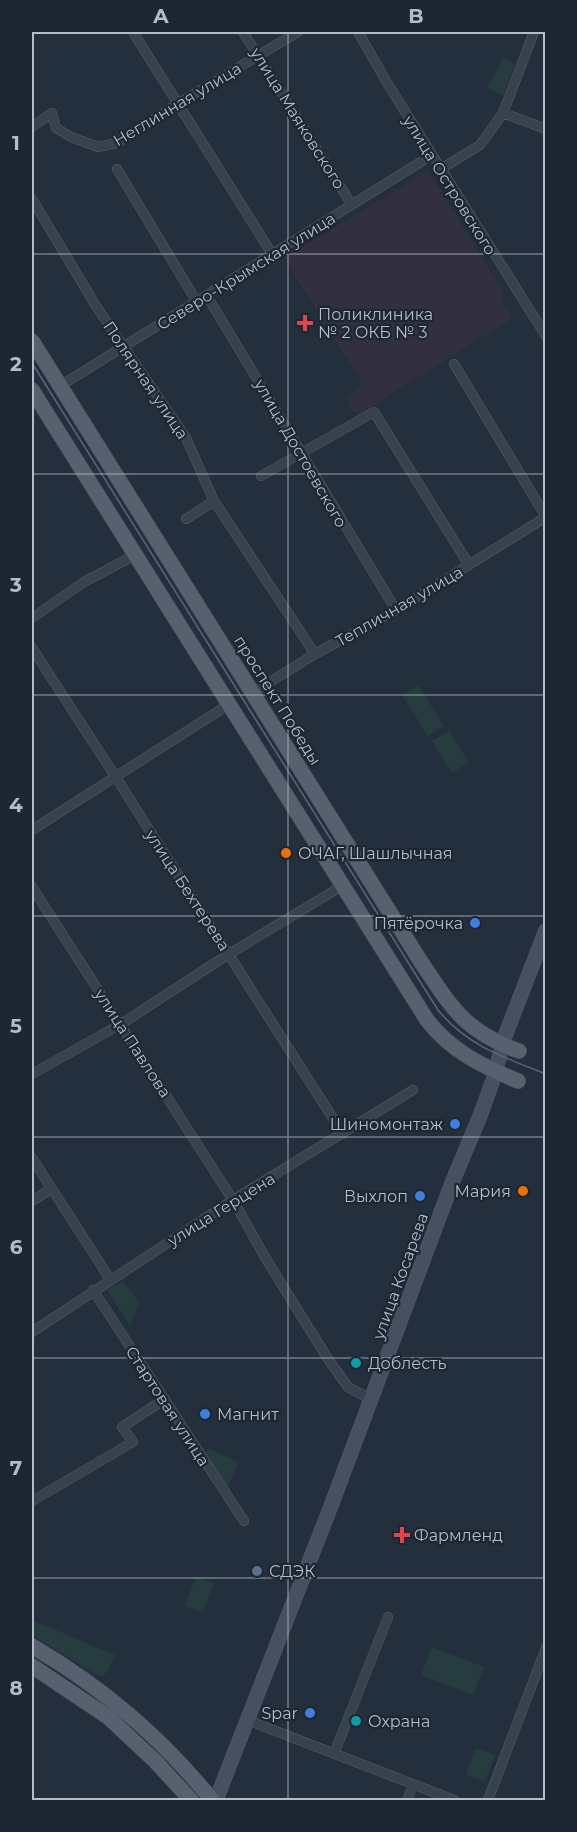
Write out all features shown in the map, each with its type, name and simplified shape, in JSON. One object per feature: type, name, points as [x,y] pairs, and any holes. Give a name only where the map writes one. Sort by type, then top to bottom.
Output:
[{"type":"main road","name":"проспект Победы","points":[[32,341],[451,1008],[490,1040],[519,1051]]},
{"type":"main road","points":[[33,396],[410,995],[438,1035],[461,1054],[518,1081]]},
{"type":"main road","points":[[32,1646],[72,1670],[124,1709],[167,1749],[214,1800]]},
{"type":"main road","points":[[32,1666],[108,1717],[155,1761],[191,1800]]},
{"type":"street","points":[[133,32],[272,254]]},
{"type":"street","name":"улица Маяковского","points":[[243,32],[352,205]]},
{"type":"street","name":"Неглинная улица","points":[[32,127],[51,113],[56,128],[70,136],[98,147],[117,143],[177,104],[298,32]]},
{"type":"street","name":"улица Островского","points":[[358,32],[389,86],[546,336]]},
{"type":"street","points":[[441,169],[480,145],[503,112],[534,32]]},
{"type":"street","points":[[503,112],[546,129]]},
{"type":"street","name":"Северо-Крымская улица","points":[[60,386],[432,155]]},
{"type":"street","points":[[117,169],[197,302]]},
{"type":"street","name":"Полярная улица","points":[[32,199],[96,306],[186,438],[214,501],[315,654]]},
{"type":"street","name":"улица Достоевского","points":[[207,296],[253,370],[300,454],[396,610]]},
{"type":"street","points":[[454,364],[546,517]]},
{"type":"street","points":[[261,476],[374,412],[469,566]]},
{"type":"street","points":[[186,519],[214,501]]},
{"type":"street","name":"Тепличная улица","points":[[252,693],[315,654],[396,610],[546,517]]},
{"type":"street","points":[[32,618],[84,582],[135,555]]},
{"type":"street","name":"улица Бехтерева","points":[[32,648],[343,1134]]},
{"type":"street","points":[[32,830],[228,705]]},
{"type":"street","points":[[32,1074],[121,1024],[229,954],[342,886]]},
{"type":"street","name":"улица Павлова","points":[[32,887],[233,1200],[266,1259],[328,1359],[348,1387],[372,1400]]},
{"type":"street","name":"улица Косарева","points":[[214,1800],[372,1400],[452,1183],[491,1088],[502,1045],[545,931]]},
{"type":"street","name":"улица Герцена","points":[[32,1332],[233,1200],[413,1090]]},
{"type":"street","points":[[32,1158],[110,1279]]},
{"type":"street","points":[[32,1201],[51,1189]]},
{"type":"street","name":"Стартовая улица","points":[[93,1290],[244,1521]]},
{"type":"street","points":[[32,1501],[133,1442],[122,1427],[165,1399]]},
{"type":"street","points":[[334,1754],[388,1617]]},
{"type":"street","points":[[488,1800],[546,1648]]},
{"type":"street","points":[[247,1720],[454,1800]]},
{"type":"street","points":[[407,1800],[413,1785]]},
{"type":"shaded area","points":[[428,171],[502,289],[500,290],[503,296],[500,298],[513,318],[358,415],[351,410],[346,396],[363,385],[284,258]]},
{"type":"green space","points":[[503,58],[515,64],[503,96],[487,88]]},
{"type":"green space","points":[[418,685],[444,726],[428,736],[402,695]]},
{"type":"green space","points":[[449,731],[469,762],[452,773],[432,741]]},
{"type":"green space","points":[[123,1281],[139,1302],[130,1326],[107,1290]]},
{"type":"green space","points":[[208,1448],[239,1462],[227,1488],[204,1456]]},
{"type":"green space","points":[[196,1577],[214,1583],[203,1612],[185,1606]]},
{"type":"green space","points":[[32,1620],[115,1655],[108,1670],[103,1676],[95,1674],[32,1635]]},
{"type":"green space","points":[[432,1647],[484,1667],[473,1695],[421,1675]]},
{"type":"green space","points":[[476,1748],[495,1755],[485,1782],[466,1775]]},
{"type":"tram line","points":[[32,363],[438,1010],[461,1033],[487,1049],[546,1074]]},
{"type":"place","name":"Поликлиника № 2 ОКБ № 3","points":[[305,323]]},
{"type":"place","name":"ОЧАГ, Шашлычная","points":[[286,853]]},
{"type":"place","name":"Пятёрочка","points":[[475,923]]},
{"type":"place","name":"Шиномонтаж","points":[[455,1124]]},
{"type":"place","name":"Мария","points":[[523,1191]]},
{"type":"place","name":"Выхлоп","points":[[420,1196]]},
{"type":"place","name":"Доблесть","points":[[356,1363]]},
{"type":"place","name":"Магнит","points":[[205,1414]]},
{"type":"place","name":"Фармленд","points":[[402,1535]]},
{"type":"place","name":"СДЭК","points":[[257,1571]]},
{"type":"place","name":"Spar","points":[[310,1713]]},
{"type":"place","name":"Охрана","points":[[356,1721]]}]
